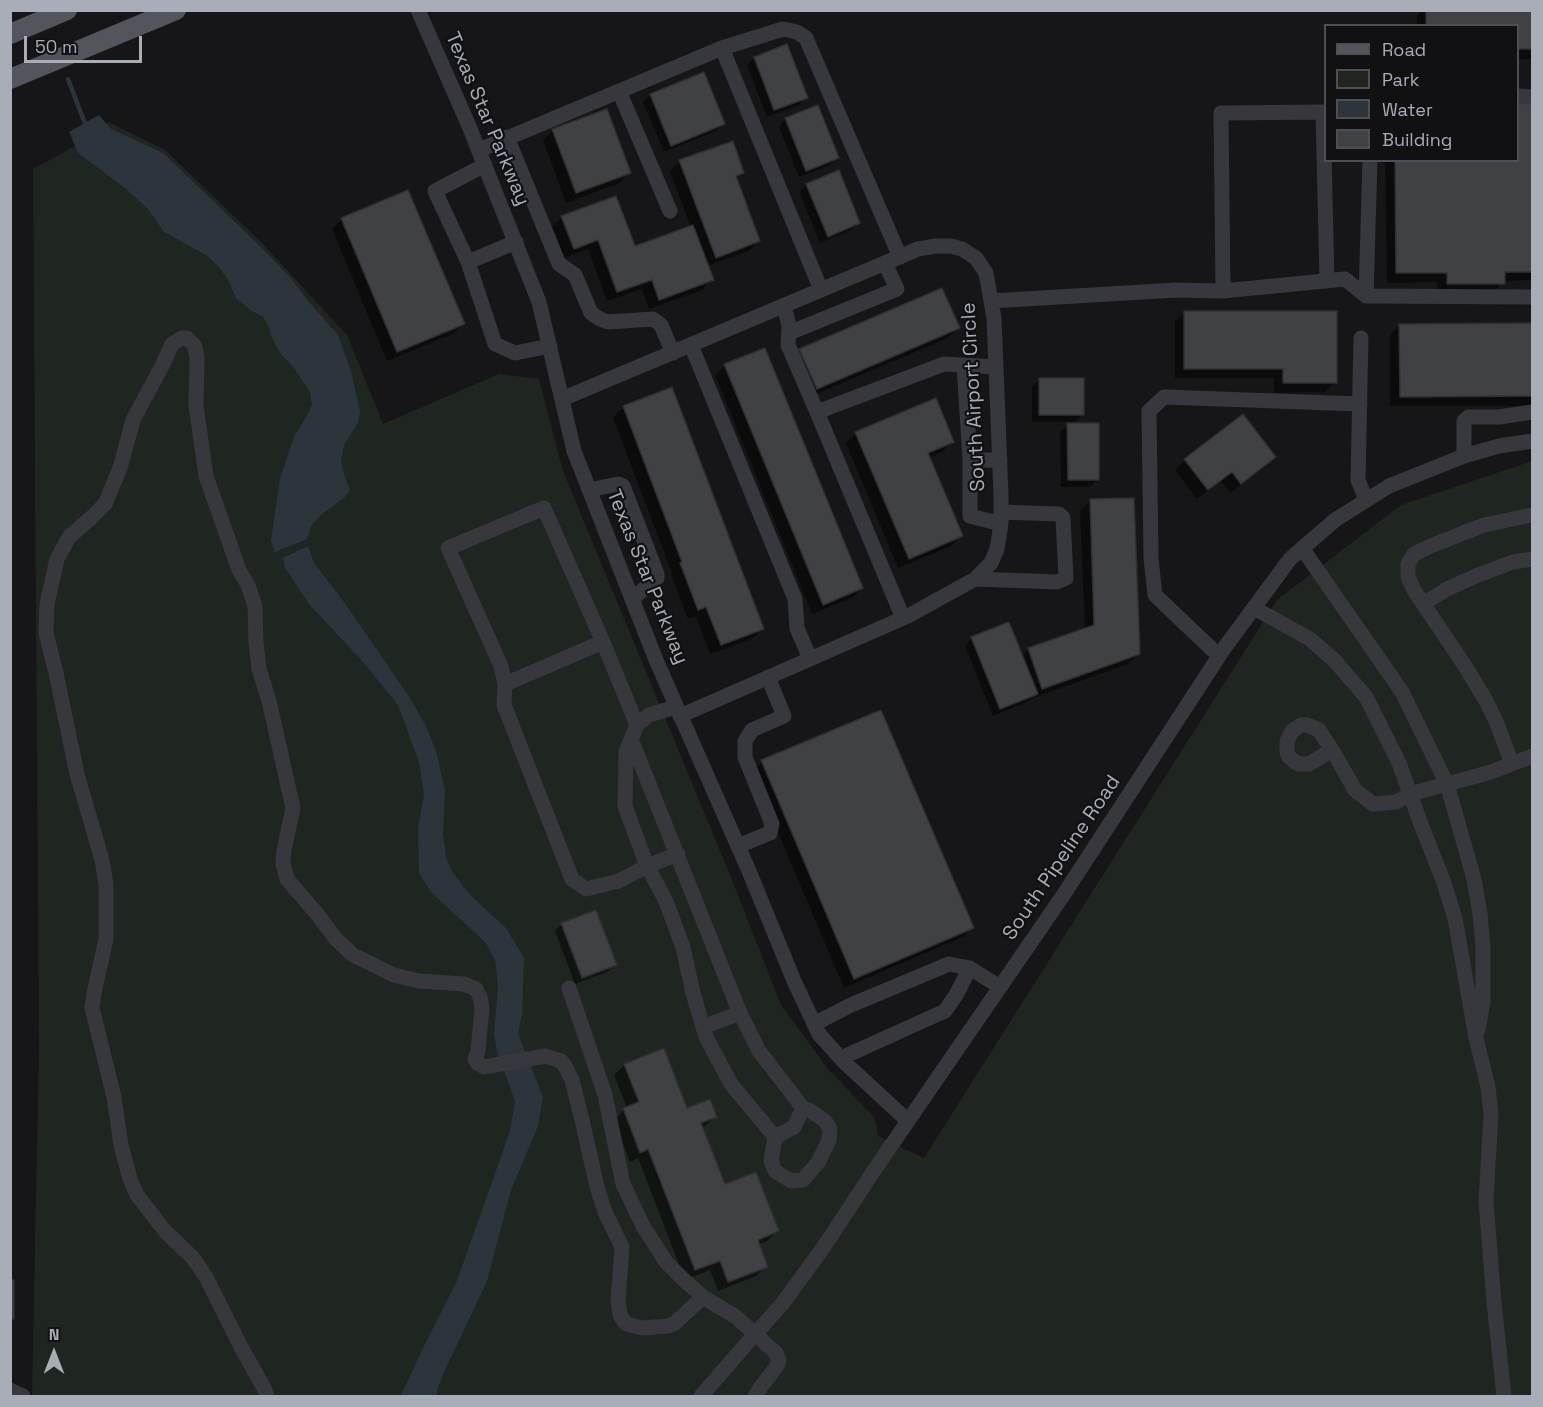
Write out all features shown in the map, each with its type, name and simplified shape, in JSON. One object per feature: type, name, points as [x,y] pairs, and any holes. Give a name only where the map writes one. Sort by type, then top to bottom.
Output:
[{"type":"main road","points":[[10,34],[67,10]]},
{"type":"main road","points":[[10,79],[176,10]]},
{"type":"street","name":"Texas Star Parkway","points":[[418,10],[479,150],[539,302],[574,451],[589,490],[656,660],[738,846],[794,981],[819,1034],[908,1121]]},
{"type":"street","points":[[479,150],[722,48],[783,29],[797,32],[806,38],[900,257]]},
{"type":"street","points":[[722,48],[821,290]]},
{"type":"street","points":[[619,91],[670,211]]},
{"type":"street","points":[[1223,291],[1221,113],[1323,112],[1324,154]]},
{"type":"street","points":[[507,137],[559,264],[575,275],[591,313],[608,322],[653,320],[661,325],[673,353]]},
{"type":"street","points":[[1324,162],[1327,281]]},
{"type":"street","points":[[1366,296],[1370,162]]},
{"type":"street","points":[[485,165],[435,191],[468,262],[495,344],[515,353],[550,346]]},
{"type":"street","points":[[468,262],[516,242]]},
{"type":"street","name":"South Airport Circle","points":[[562,399],[918,249],[936,246],[962,249],[976,258],[986,273],[994,318],[1000,460],[1001,518],[997,549],[991,563],[975,579],[903,618],[768,677],[678,711],[649,715],[634,732]]},
{"type":"street","points":[[789,333],[897,289],[885,263]]},
{"type":"street","points":[[991,301],[1176,290],[1223,291],[1345,279],[1366,296],[1533,297]]},
{"type":"street","points":[[784,306],[789,326],[788,345],[903,618]]},
{"type":"street","points":[[267,1396],[206,1277],[193,1258],[165,1231],[137,1196],[130,1179],[93,1008],[106,939],[106,884],[99,848],[77,774],[46,633],[46,604],[57,559],[69,537],[105,504],[120,468],[133,420],[172,344],[182,338],[187,338],[194,345],[197,356],[196,405],[207,476],[239,570],[248,585],[255,606],[259,669],[269,701],[293,808],[284,850],[287,879],[335,938],[353,955],[394,975],[419,981],[464,984],[476,989],[482,1008],[478,1052],[475,1059],[477,1063],[484,1067],[545,1056],[561,1061],[566,1066],[572,1080],[602,1204],[622,1247],[618,1301],[620,1315],[626,1324],[642,1328],[668,1326],[675,1323],[703,1297]]},
{"type":"street","points":[[1361,338],[1358,480],[1366,501]]},
{"type":"street","points":[[691,345],[795,599],[797,628],[810,658]]},
{"type":"street","points":[[817,412],[944,364],[996,367]]},
{"type":"street","points":[[964,365],[970,460],[970,516],[1001,518],[1059,514],[1064,518],[1065,578],[1058,582],[975,579]]},
{"type":"street","points":[[1219,656],[1155,595],[1151,558],[1149,411],[1164,397],[1360,404]]},
{"type":"street","points":[[1464,456],[1464,421],[1468,417],[1499,417],[1533,412]]},
{"type":"street","name":"South Pipeline Road","points":[[708,1394],[742,1349],[782,1304],[823,1248],[1064,894],[1219,656],[1290,559],[1335,519],[1389,486],[1464,456],[1499,446],[1533,441]]},
{"type":"street","points":[[970,460],[1000,460]]},
{"type":"street","points":[[589,490],[618,484],[623,486],[657,574],[657,578],[632,598]]},
{"type":"street","points":[[634,732],[626,752],[625,807],[647,866],[665,900],[683,947],[706,1037],[731,1084],[775,1137],[771,1161],[775,1171],[791,1181],[803,1180],[819,1161],[830,1140],[830,1129],[825,1121],[803,1108],[759,1051],[740,1013],[678,854],[603,642],[544,508],[448,548],[501,666],[505,684],[504,705],[572,879],[586,890],[619,881],[647,866],[678,854]]},
{"type":"street","points":[[1512,764],[1485,699],[1414,590],[1408,577],[1408,564],[1414,554],[1484,525],[1533,515]]},
{"type":"street","points":[[1302,548],[1402,692],[1448,784],[1474,879],[1480,914],[1483,1002],[1476,1038]]},
{"type":"street","points":[[1423,604],[1447,589],[1478,575],[1513,562],[1533,559]]},
{"type":"street","points":[[1254,608],[1310,639],[1335,661],[1366,697],[1399,763],[1443,880],[1455,918],[1476,1038],[1488,1087],[1491,1114],[1486,1201],[1504,1396]]},
{"type":"street","points":[[505,684],[603,642]]},
{"type":"street","points":[[738,846],[770,833],[772,824],[745,757],[745,741],[752,730],[784,716],[768,677]]},
{"type":"street","points":[[1332,750],[1355,790],[1373,804],[1396,802],[1410,794],[1491,772],[1533,756]]},
{"type":"street","points":[[814,1024],[851,1005],[949,964],[970,968],[1000,987]]},
{"type":"street","points":[[841,1058],[945,1011],[970,968]]},
{"type":"street","points":[[569,988],[605,1095],[623,1184],[643,1226],[666,1262],[681,1278],[703,1297],[736,1317],[776,1353],[779,1360],[777,1366],[755,1396]]},
{"type":"street","points":[[703,1027],[740,1013]]},
{"type":"street","points":[[775,1137],[794,1127],[803,1108]]},
{"type":"street","points":[[10,1390],[23,1396]]},
{"type":"green space","points":[[108,122],[165,150],[263,244],[347,335],[383,424],[499,374],[539,379],[563,471],[730,875],[781,1005],[828,1069],[875,1118],[878,1136],[924,1158],[1277,600],[1401,505],[1532,461],[1532,1396],[32,1396],[39,1046],[33,169],[77,145]]},
{"type":"water","points":[[99,115],[111,129],[163,153],[289,276],[338,335],[351,371],[360,411],[358,423],[344,445],[341,461],[350,490],[311,526],[307,539],[275,552],[271,541],[280,479],[294,437],[312,404],[310,392],[294,368],[281,354],[263,317],[236,298],[229,281],[219,267],[206,255],[164,232],[148,209],[135,197],[78,153],[69,132]]},
{"type":"water","points":[[308,546],[314,563],[344,602],[408,695],[425,724],[436,751],[445,791],[443,834],[446,858],[453,873],[471,896],[506,928],[524,958],[522,1013],[518,1034],[543,1097],[538,1126],[511,1190],[487,1281],[445,1370],[436,1396],[401,1395],[457,1281],[510,1131],[515,1101],[497,1052],[494,1034],[498,985],[495,960],[486,943],[431,892],[419,873],[418,828],[424,795],[419,762],[398,705],[364,663],[309,604],[285,568],[283,558]]},
{"type":"building","points":[[1426,10],[1532,10],[1532,49],[1519,49],[1519,24],[1426,24]]},
{"type":"building","points":[[787,44],[808,98],[774,110],[754,57]]},
{"type":"building","points":[[704,72],[725,124],[671,146],[650,94]]},
{"type":"building","points":[[1519,100],[1532,100],[1532,272],[1505,272],[1505,284],[1447,284],[1447,273],[1396,273],[1395,162],[1519,162]]},
{"type":"building","points":[[818,105],[839,158],[806,171],[785,118]]},
{"type":"building","points":[[607,109],[631,173],[576,193],[552,129]]},
{"type":"building","points":[[733,141],[744,173],[736,176],[760,241],[716,258],[679,160]]},
{"type":"building","points":[[839,170],[860,223],[828,237],[806,184]]},
{"type":"building","points":[[408,190],[465,324],[397,352],[341,218]]},
{"type":"building","points":[[616,196],[635,246],[693,225],[714,280],[659,300],[652,280],[617,292],[598,240],[574,249],[561,216]]},
{"type":"building","points":[[942,288],[960,328],[817,389],[799,349]]},
{"type":"building","points":[[1184,311],[1337,311],[1337,383],[1283,383],[1283,369],[1184,369]]},
{"type":"building","points":[[1532,323],[1532,396],[1400,397],[1399,324]]},
{"type":"building","points":[[765,348],[863,588],[823,605],[724,364]]},
{"type":"building","points":[[1039,378],[1084,378],[1084,415],[1039,415]]},
{"type":"building","points":[[672,387],[764,629],[721,645],[706,607],[698,610],[623,406]]},
{"type":"building","points":[[936,398],[954,442],[928,453],[963,536],[909,559],[855,432]]},
{"type":"building","points":[[1243,414],[1276,457],[1241,484],[1232,472],[1208,490],[1184,459]]},
{"type":"building","points":[[1067,423],[1099,423],[1099,480],[1068,480]]},
{"type":"building","points":[[1134,498],[1140,654],[1042,689],[1028,648],[1094,625],[1090,499]]},
{"type":"building","points":[[1009,622],[1038,694],[1000,709],[971,637]]},
{"type":"building","points":[[881,710],[974,928],[854,979],[761,760]]},
{"type":"building","points":[[596,910],[617,965],[582,978],[561,923]]},
{"type":"building","points":[[664,1048],[687,1108],[710,1099],[717,1117],[701,1123],[725,1184],[756,1172],[779,1231],[758,1240],[768,1267],[728,1282],[720,1261],[695,1270],[648,1149],[640,1153],[623,1108],[639,1102],[624,1064]]},
{"type":"building","points":[[10,1280],[14,1280],[14,1319],[10,1319]]},
{"type":"waterway","points":[[68,79],[88,126]]}]
